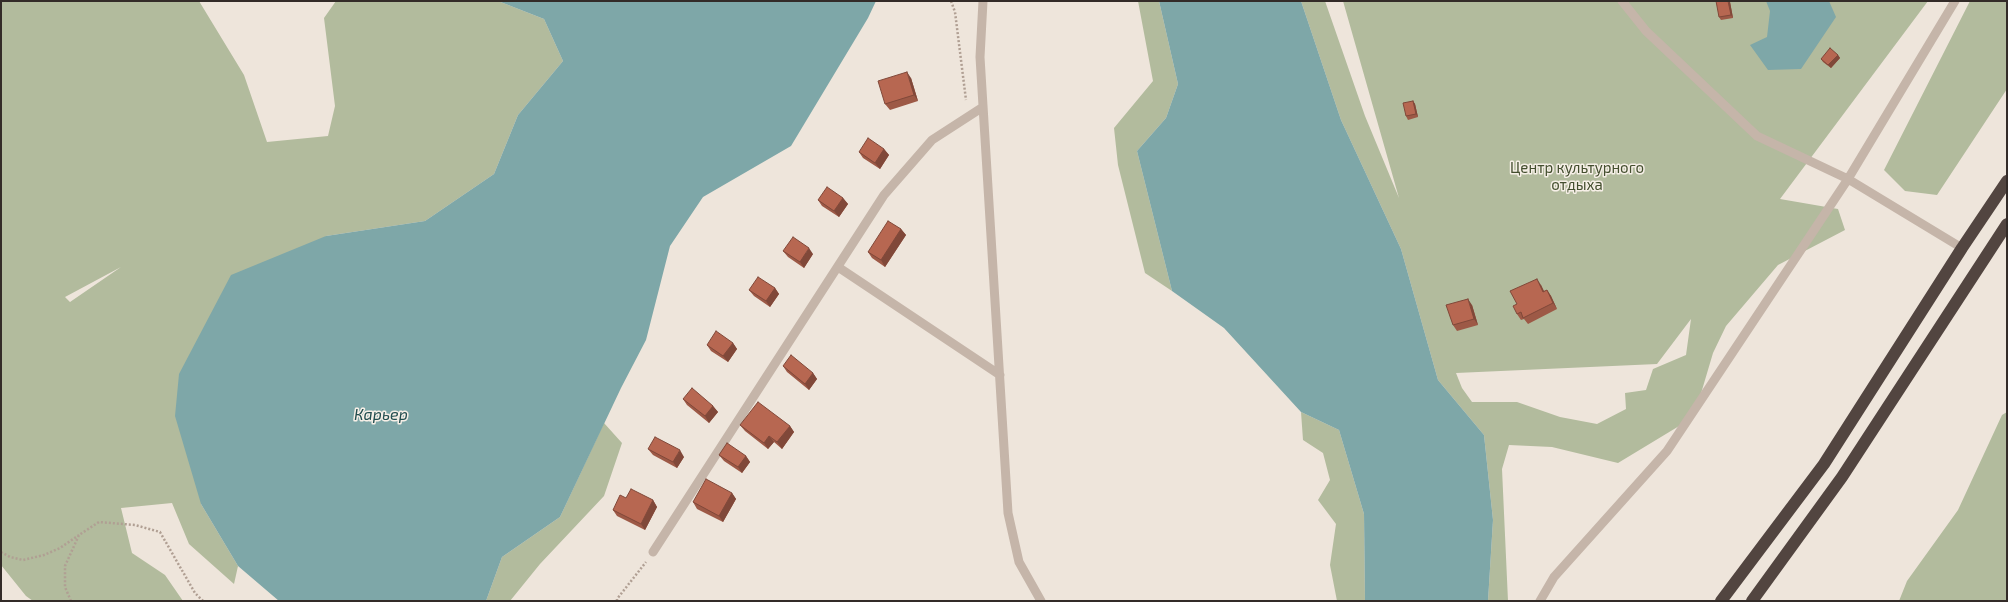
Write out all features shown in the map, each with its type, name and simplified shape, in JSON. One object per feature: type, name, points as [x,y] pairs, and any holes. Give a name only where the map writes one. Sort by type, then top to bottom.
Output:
[{"type":"highway","points":[[1721,601],[1824,464],[1962,248],[2007,181]]},
{"type":"highway","points":[[1752,601],[1842,477],[2007,224]]},
{"type":"lane","points":[[983,1],[980,57],[1008,514],[1019,562],[1041,601]]},
{"type":"lane","points":[[1622,1],[1646,31],[1757,136],[1848,179],[1962,248]]},
{"type":"lane","points":[[1540,601],[1554,577],[1667,451],[1848,179],[1955,1]]},
{"type":"lane","points":[[653,552],[884,196],[932,140],[983,107]]},
{"type":"lane","points":[[838,267],[1000,376]]},
{"type":"path","points":[[951,1],[955,12],[966,100]]},
{"type":"path","points":[[1,552],[10,557],[23,560],[44,555],[60,548],[99,522],[135,525],[160,532],[195,593],[203,601]]},
{"type":"path","points":[[71,601],[65,587],[65,566],[80,535]]},
{"type":"path","points":[[617,601],[616,599],[653,552]]},
{"type":"green space","points":[[1,1],[199,1],[244,75],[267,142],[328,136],[335,106],[324,18],[336,1],[498,1],[544,19],[563,61],[518,115],[494,174],[425,221],[326,236],[201,504],[238,566],[234,584],[189,544],[172,503],[121,508],[132,553],[165,575],[183,601],[33,601],[26,596],[1,565]],"holes":[[[121,267],[70,302],[65,297]]]},
{"type":"green space","points":[[1138,1],[1159,1],[1178,84],[1166,118],[1137,151],[1172,291],[1145,273],[1118,165],[1114,128],[1153,81]]},
{"type":"green space","name":"Центр культурного отдыха","points":[[1301,1],[1325,1],[1365,116],[1399,198],[1343,1],[1928,1],[1780,199],[1838,209],[1845,230],[1778,265],[1726,326],[1713,353],[1694,417],[1618,463],[1552,447],[1509,445],[1502,469],[1508,601],[1488,601],[1493,520],[1484,435],[1438,380],[1401,249],[1341,120]],"holes":[[[1691,319],[1686,355],[1653,369],[1646,390],[1625,393],[1626,409],[1597,424],[1560,417],[1517,402],[1472,402],[1462,388],[1456,373],[1657,364]]]},
{"type":"green space","points":[[1970,1],[2007,1],[2007,89],[1937,195],[1905,191],[1884,170]]},
{"type":"green space","points":[[1301,412],[1339,430],[1364,514],[1365,601],[1337,601],[1330,565],[1336,524],[1318,500],[1330,480],[1323,453],[1303,440]]},
{"type":"green space","points":[[2007,412],[2007,601],[1899,601],[1907,581],[1958,510],[2002,415]]},
{"type":"green space","points":[[604,423],[622,443],[604,496],[540,564],[510,601],[486,601],[502,557],[560,517]]},
{"type":"water","name":"Карьер","points":[[498,1],[876,1],[868,18],[791,146],[703,197],[670,246],[646,340],[621,388],[560,517],[502,557],[486,601],[279,601],[238,566],[201,504],[175,416],[179,374],[231,275],[326,236],[425,221],[494,174],[518,115],[563,61],[544,19]]},
{"type":"water","points":[[1159,1],[1301,1],[1341,120],[1401,249],[1438,380],[1484,435],[1493,520],[1488,601],[1365,601],[1364,514],[1339,430],[1301,412],[1224,328],[1172,291],[1137,151],[1166,118],[1178,84]]},
{"type":"water","points":[[1766,1],[1829,1],[1836,17],[1801,69],[1768,70],[1750,45],[1767,37],[1770,11]]},
{"type":"building","points":[[1716,1],[1728,1],[1731,15],[1719,17]]},
{"type":"building","points":[[1830,48],[1838,55],[1828,65],[1821,59]]},
{"type":"building","points":[[907,72],[914,95],[885,104],[878,81]]},
{"type":"building","points":[[1413,101],[1416,114],[1406,116],[1403,103]]},
{"type":"building","points":[[868,138],[884,149],[875,163],[859,152]]},
{"type":"building","points":[[827,187],[843,198],[834,211],[818,200]]},
{"type":"building","points":[[888,221],[901,229],[881,260],[868,252]]},
{"type":"building","points":[[793,237],[809,248],[800,262],[783,251]]},
{"type":"building","points":[[758,277],[775,288],[766,301],[749,290]]},
{"type":"building","points":[[1537,279],[1543,292],[1547,290],[1553,303],[1523,318],[1521,312],[1517,314],[1513,306],[1517,304],[1510,291]]},
{"type":"building","points":[[1468,299],[1474,319],[1453,325],[1446,305]]},
{"type":"building","points":[[716,331],[733,343],[723,356],[707,345]]},
{"type":"building","points":[[791,355],[813,373],[805,384],[783,366]]},
{"type":"building","points":[[692,388],[713,406],[705,416],[683,399]]},
{"type":"building","points":[[758,402],[790,426],[777,442],[769,436],[764,443],[740,425]]},
{"type":"building","points":[[655,437],[680,450],[673,462],[648,449]]},
{"type":"building","points":[[727,443],[746,456],[738,467],[719,455]]},
{"type":"building","points":[[706,479],[732,493],[719,516],[693,502]]},
{"type":"building","points":[[631,489],[653,500],[641,524],[613,510],[620,495],[626,498]]}]
